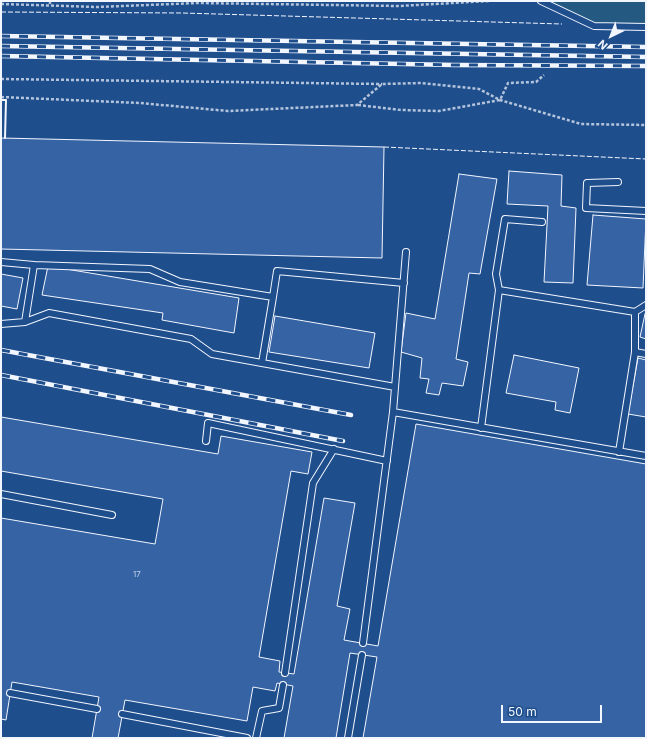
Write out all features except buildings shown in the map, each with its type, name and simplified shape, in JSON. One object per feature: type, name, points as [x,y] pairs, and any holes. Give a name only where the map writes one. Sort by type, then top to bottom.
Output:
[{"type":"lane","points":[[541,1],[594,26],[646,27]]},
{"type":"lane","points":[[618,182],[587,183],[586,208],[646,211]]},
{"type":"lane","points":[[481,428],[499,290],[496,274],[505,219],[542,222]]},
{"type":"lane","points":[[363,643],[396,387],[406,252]]},
{"type":"lane","points":[[1,262],[34,265],[150,269],[180,282],[273,297]]},
{"type":"lane","points":[[25,322],[34,265]]},
{"type":"lane","points":[[262,363],[277,271],[404,283]]},
{"type":"lane","points":[[499,290],[635,312],[646,305]]},
{"type":"lane","points":[[619,452],[635,352],[635,312]]},
{"type":"lane","points":[[1,324],[25,322],[49,313],[56,314],[191,339],[212,354],[396,387]]},
{"type":"lane","points":[[635,352],[646,354]]},
{"type":"lane","points":[[393,412],[646,456]]},
{"type":"lane","points":[[206,441],[208,423],[387,461]]},
{"type":"lane","points":[[285,673],[313,483],[334,449]]},
{"type":"lane","points":[[1,494],[112,515]]},
{"type":"lane","points":[[348,738],[362,655]]},
{"type":"lane","points":[[256,738],[262,711],[279,708],[284,685]]},
{"type":"lane","points":[[10,693],[97,709]]},
{"type":"lane","points":[[122,714],[246,738]]},
{"type":"path","points":[[1,4],[97,7],[198,3],[399,6],[489,1]]},
{"type":"path","points":[[500,100],[508,83],[536,82],[544,75]]},
{"type":"path","points":[[1,79],[382,84],[421,83],[479,89],[500,100],[581,124],[646,126]]},
{"type":"path","points":[[357,105],[382,84]]},
{"type":"path","points":[[1,97],[140,103],[228,111],[357,105],[401,110],[439,111],[500,100]]},
{"type":"shaded area","points":[[547,1],[646,1],[646,27],[594,26]]},
{"type":"railway","points":[[1,36],[646,47]]},
{"type":"railway","points":[[1,46],[646,57]]},
{"type":"railway","points":[[1,56],[454,65],[646,66]]},
{"type":"railway","points":[[1,350],[351,415]]},
{"type":"railway","points":[[1,375],[343,441]]},
{"type":"fence","points":[[1,12],[182,13],[562,24]]},
{"type":"fence","points":[[384,147],[646,159]]},
{"type":"wall","points":[[1,100],[6,100],[5,138]]}]
